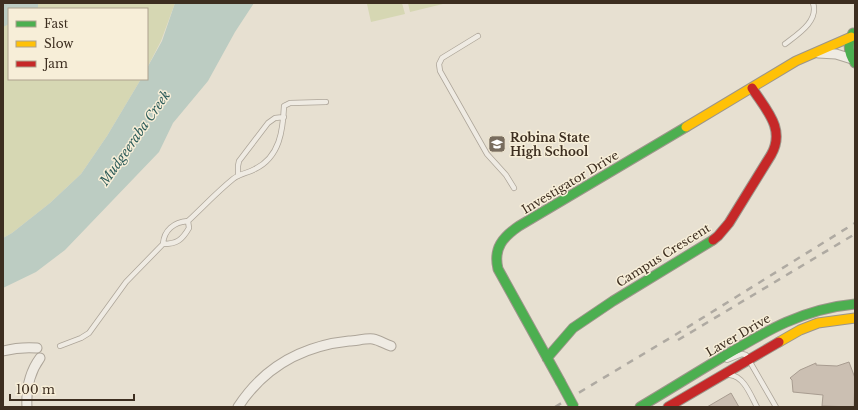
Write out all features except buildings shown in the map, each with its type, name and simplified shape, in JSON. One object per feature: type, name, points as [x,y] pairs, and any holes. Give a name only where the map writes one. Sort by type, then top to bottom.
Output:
[{"type":"street","name":"Investigator Drive","points":[[574,407],[496,264],[496,254],[500,243],[519,226],[796,61],[853,34]]},
{"type":"street","points":[[853,34],[848,45],[853,61]]},
{"type":"street","points":[[814,52],[836,54],[853,61]]},
{"type":"street","name":"Campus Crescent","points":[[547,358],[572,328],[603,307],[706,245],[718,236],[726,227],[772,155],[777,143],[777,131],[775,125],[752,88]]},
{"type":"street","name":"Laver Drive","points":[[640,407],[717,360],[792,319],[826,308],[855,304]]},
{"type":"street","points":[[668,407],[792,334],[810,326],[828,321],[855,318]]},
{"type":"street","points":[[238,407],[267,372],[294,355],[332,343],[359,340],[373,339],[390,346]]},
{"type":"street","points":[[540,345],[560,341]]},
{"type":"street","points":[[3,351],[14,348],[37,348]]},
{"type":"street","points":[[27,407],[26,393],[30,376],[40,358]]},
{"type":"lane","points":[[785,44],[811,21],[815,10],[813,3]]},
{"type":"lane","points":[[478,36],[442,58],[439,64],[440,71],[487,154],[506,175],[514,188]]},
{"type":"lane","points":[[60,346],[81,338],[89,333],[126,282],[163,244],[164,236],[170,228],[181,221],[188,221],[234,178],[256,168],[269,158],[279,145],[284,117],[284,106],[290,103],[326,102]]},
{"type":"lane","points":[[238,176],[239,161],[268,123],[275,118],[284,117]]},
{"type":"lane","points":[[163,244],[173,244],[184,237],[189,228],[188,221]]},
{"type":"lane","points":[[717,360],[732,359],[742,354],[746,355],[776,407]]},
{"type":"lane","points":[[722,375],[734,375],[742,380],[757,407]]},
{"type":"green space","points":[[3,3],[175,3],[161,41],[148,66],[148,8],[8,8],[8,80],[140,80],[107,136],[81,174],[50,203],[12,233],[3,238]]},
{"type":"green space","points":[[402,3],[405,14],[371,22],[367,4]]},
{"type":"green space","points":[[408,3],[447,3],[410,12]]},
{"type":"water","points":[[3,3],[38,3],[38,8],[8,8],[8,24],[3,27]]},
{"type":"water","name":"Mudgeeraba Creek","points":[[175,3],[254,3],[235,32],[208,81],[173,123],[159,152],[65,250],[36,272],[3,288],[3,238],[12,233],[50,203],[81,174],[107,136],[140,80],[148,80],[148,66],[162,41]]},
{"type":"railway","points":[[555,407],[675,335],[855,223]]},
{"type":"railway","points":[[678,340],[855,234]]},
{"type":"traffic: fast","points":[[853,33],[849,48],[855,63]]},
{"type":"traffic: fast","points":[[560,381],[498,269],[498,249],[508,234],[519,226],[686,127]]},
{"type":"traffic: fast","points":[[547,358],[573,328],[613,301],[713,240]]},
{"type":"traffic: fast","points":[[640,407],[769,330],[801,316],[855,304]]},
{"type":"traffic: fast","points":[[560,381],[574,407]]},
{"type":"traffic: slow","points":[[686,127],[796,61],[851,37]]},
{"type":"traffic: slow","points":[[779,342],[800,330],[818,323],[855,318]]},
{"type":"traffic: jam","points":[[713,240],[729,223],[775,146],[775,128],[772,120],[752,88]]},
{"type":"traffic: jam","points":[[668,407],[779,342]]},
{"type":"place","name":"Robina State High School","points":[[497,144]]}]
